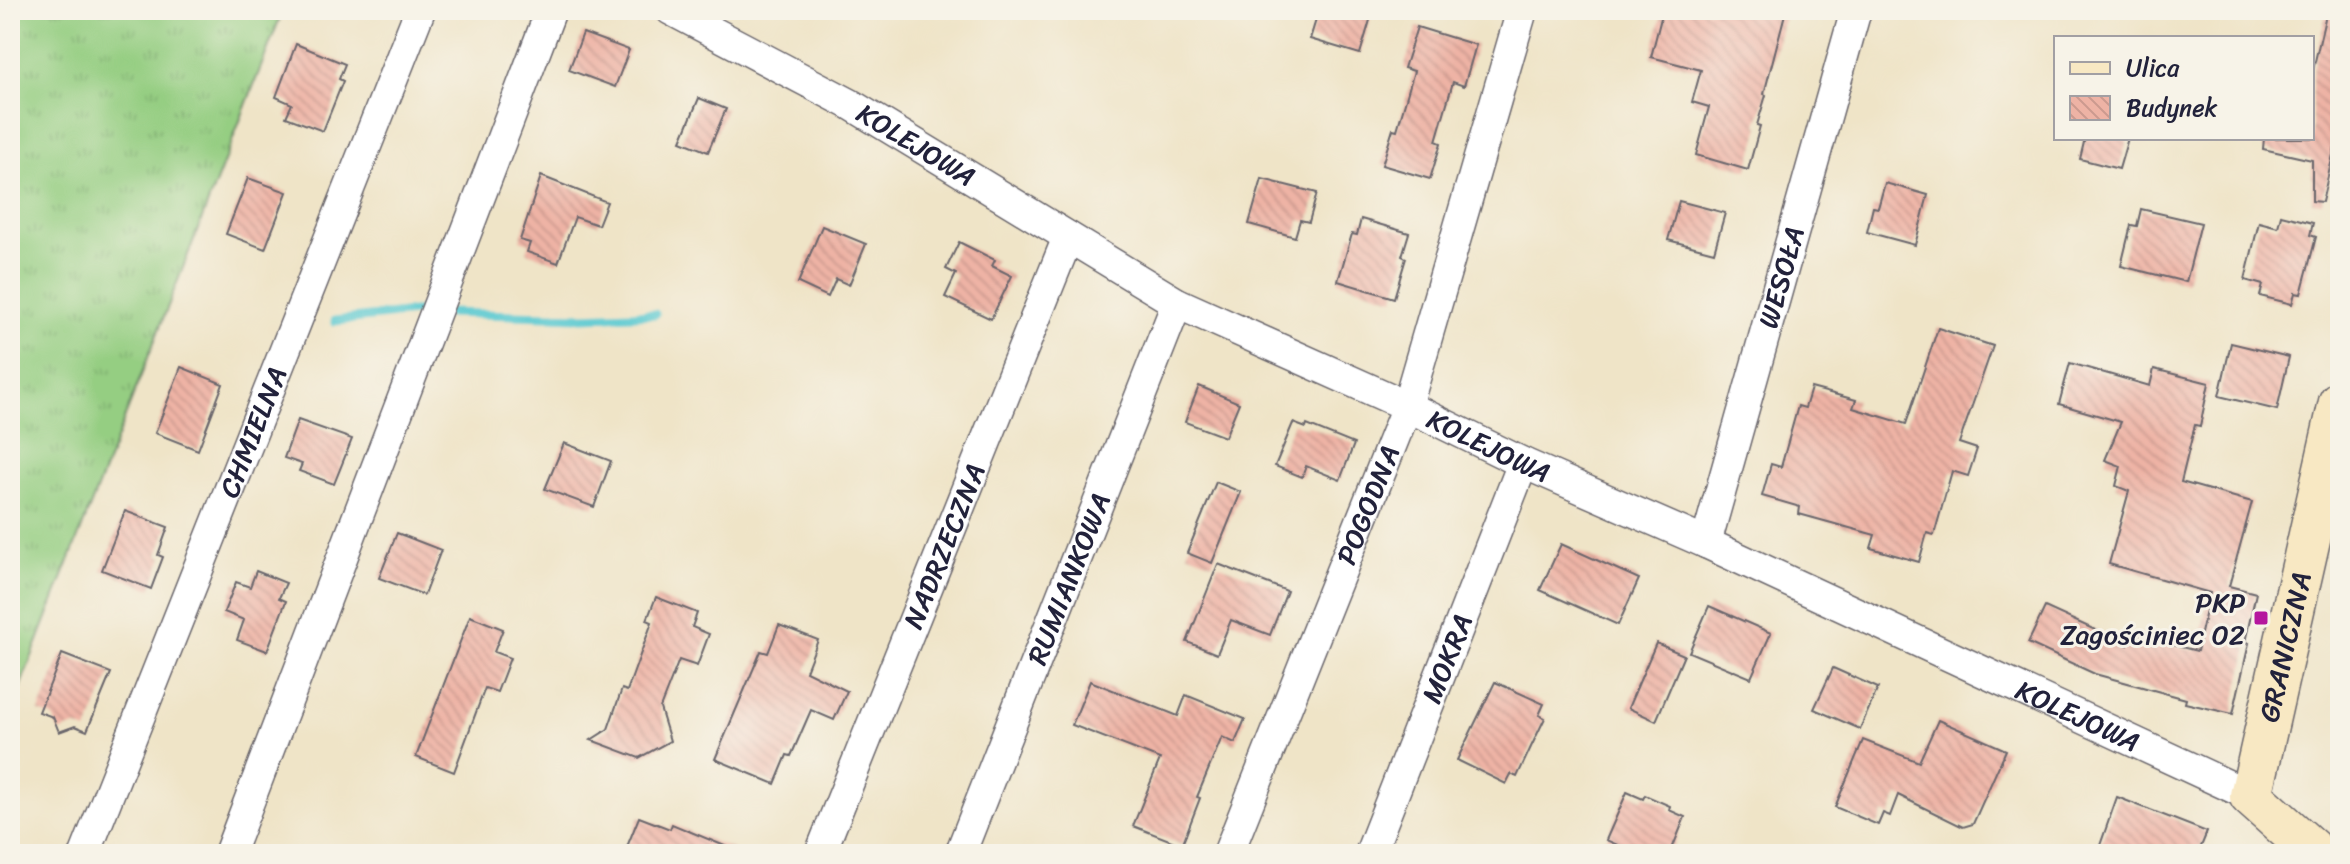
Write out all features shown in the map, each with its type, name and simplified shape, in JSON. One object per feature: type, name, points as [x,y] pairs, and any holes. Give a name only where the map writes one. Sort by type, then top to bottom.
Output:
[{"type":"street","name":"CHMIELNA","points":[[85,854],[420,10]]},
{"type":"street","points":[[229,854],[551,10]]},
{"type":"street","name":"KOLEJOWA","points":[[671,10],[850,104],[1177,303],[1407,406],[1523,463],[1706,543],[2251,796],[2316,854]]},
{"type":"street","name":"POGODNA","points":[[1228,854],[1407,406],[1522,10]]},
{"type":"street","name":"WESOŁA","points":[[1706,543],[1856,10]]},
{"type":"street","name":"NADRZECZNA","points":[[820,854],[1068,237]]},
{"type":"street","name":"RUMIANKOWA","points":[[960,854],[1177,303]]},
{"type":"street","name":"GRANICZNA","points":[[2251,796],[2340,402]]},
{"type":"street","name":"MOKRA","points":[[1370,854],[1523,463]]},
{"type":"green space","points":[[10,10],[283,10],[10,713]]},
{"type":"building","points":[[1319,10],[1373,10],[1360,54],[1310,39]]},
{"type":"building","points":[[1663,10],[1786,10],[1748,170],[1696,155],[1709,107],[1692,102],[1701,70],[1651,57]]},
{"type":"building","points":[[2327,10],[2340,10],[2340,125],[2322,202],[2312,201],[2312,160],[2263,149],[2264,140],[2314,140],[2314,65]]},
{"type":"building","points":[[1417,27],[1476,45],[1464,86],[1453,82],[1436,141],[1441,143],[1430,179],[1382,165],[1393,129],[1397,130],[1414,71],[1404,68]]},
{"type":"building","points":[[583,33],[629,50],[615,87],[569,70]]},
{"type":"building","points":[[296,44],[345,64],[339,79],[343,81],[323,131],[286,117],[292,104],[276,97]]},
{"type":"building","points":[[699,98],[726,109],[708,152],[681,141]]},
{"type":"building","points":[[2085,140],[2127,140],[2119,169],[2080,159]]},
{"type":"building","points":[[541,176],[607,202],[598,225],[575,217],[558,263],[527,252],[530,243],[520,240]]},
{"type":"building","points":[[248,178],[287,192],[265,249],[226,234]]},
{"type":"building","points":[[1262,179],[1317,193],[1309,222],[1300,220],[1295,237],[1249,224]]},
{"type":"building","points":[[1885,183],[1928,195],[1915,245],[1867,232],[1873,207],[1878,208]]},
{"type":"building","points":[[1679,201],[1725,213],[1714,252],[1668,240]]},
{"type":"building","points":[[2141,209],[2201,223],[2186,282],[2121,266],[2131,225],[2137,226]]},
{"type":"building","points":[[2281,215],[2313,223],[2310,235],[2316,237],[2301,294],[2295,293],[2292,304],[2260,296],[2263,285],[2245,280],[2259,222],[2278,227]]},
{"type":"building","points":[[1361,219],[1409,233],[1402,256],[1406,258],[1394,298],[1338,281],[1352,234],[1357,235]]},
{"type":"building","points":[[822,226],[866,244],[849,285],[836,279],[828,297],[798,283]]},
{"type":"building","points":[[959,242],[995,260],[992,266],[1012,276],[991,319],[945,297],[956,274],[946,269]]},
{"type":"building","points":[[1938,328],[1993,346],[1959,443],[1977,449],[1968,476],[1952,471],[1934,535],[1927,533],[1919,562],[1871,548],[1875,535],[1799,514],[1800,507],[1762,496],[1771,464],[1781,467],[1798,406],[1805,408],[1811,388],[1856,400],[1853,408],[1906,424]]},
{"type":"building","points":[[2231,343],[2289,357],[2277,410],[2219,396]]},
{"type":"building","points":[[2070,363],[2150,386],[2154,369],[2209,383],[2200,426],[2195,425],[2181,482],[2252,502],[2229,586],[2256,593],[2245,642],[2249,643],[2233,714],[2185,703],[2186,699],[2095,674],[2028,643],[2045,607],[2128,645],[2131,634],[2197,651],[2210,593],[2109,564],[2129,491],[2116,486],[2121,466],[2105,460],[2121,422],[2059,404]]},
{"type":"building","points":[[181,367],[223,384],[198,450],[155,433]]},
{"type":"building","points":[[1199,386],[1239,403],[1225,437],[1185,422]]},
{"type":"building","points":[[298,420],[352,439],[334,484],[299,471],[302,464],[284,458]]},
{"type":"building","points":[[1293,423],[1306,428],[1307,425],[1354,444],[1340,480],[1306,466],[1302,477],[1275,466]]},
{"type":"building","points":[[564,443],[611,461],[594,507],[545,489]]},
{"type":"building","points":[[1216,482],[1241,492],[1212,563],[1187,553]]},
{"type":"building","points":[[125,511],[168,527],[158,555],[163,557],[151,589],[102,570]]},
{"type":"building","points":[[397,533],[441,550],[424,595],[379,578]]},
{"type":"building","points":[[1561,544],[1639,579],[1618,625],[1540,590]]},
{"type":"building","points":[[1218,564],[1287,591],[1270,635],[1231,620],[1217,654],[1187,642]]},
{"type":"building","points":[[256,571],[286,583],[279,598],[286,601],[267,651],[237,640],[244,620],[224,612],[236,582],[250,587]]},
{"type":"building","points":[[656,597],[697,613],[692,627],[709,634],[697,666],[679,660],[660,708],[670,741],[639,758],[591,740],[608,729],[622,689],[627,691],[652,622],[647,620]]},
{"type":"building","points":[[1709,606],[1771,633],[1751,678],[1689,652]]},
{"type":"building","points":[[470,616],[503,629],[494,652],[510,658],[497,692],[485,688],[454,772],[416,757]]},
{"type":"building","points":[[779,625],[818,640],[806,671],[847,691],[834,720],[811,710],[775,784],[715,759],[761,651],[768,653]]},
{"type":"building","points":[[1656,643],[1684,655],[1656,721],[1628,708]]},
{"type":"building","points":[[62,654],[111,673],[87,731],[75,726],[59,732],[53,717],[39,712]]},
{"type":"building","points":[[1833,668],[1878,688],[1860,729],[1814,709]]},
{"type":"building","points":[[1090,681],[1178,716],[1186,695],[1245,719],[1235,743],[1222,737],[1197,797],[1200,798],[1182,845],[1133,826],[1160,759],[1072,725]]},
{"type":"building","points":[[1495,682],[1544,704],[1539,715],[1545,718],[1517,777],[1511,774],[1506,784],[1457,760]]},
{"type":"building","points":[[1938,720],[2006,750],[1973,824],[1963,827],[1898,795],[1890,816],[1883,813],[1878,825],[1835,807],[1863,740],[1919,762]]},
{"type":"building","points":[[1627,792],[1643,799],[1645,795],[1670,806],[1669,810],[1685,817],[1670,854],[1638,854],[1606,840]]},
{"type":"building","points":[[2117,797],[2207,832],[2198,854],[2097,854]]},
{"type":"building","points":[[639,817],[670,829],[672,824],[744,854],[624,854]]},
{"type":"waterway","points":[[335,321],[413,312],[582,317],[655,314]]},
{"type":"place","name":"PKP Zagościniec 02","points":[[2261,618]]}]
